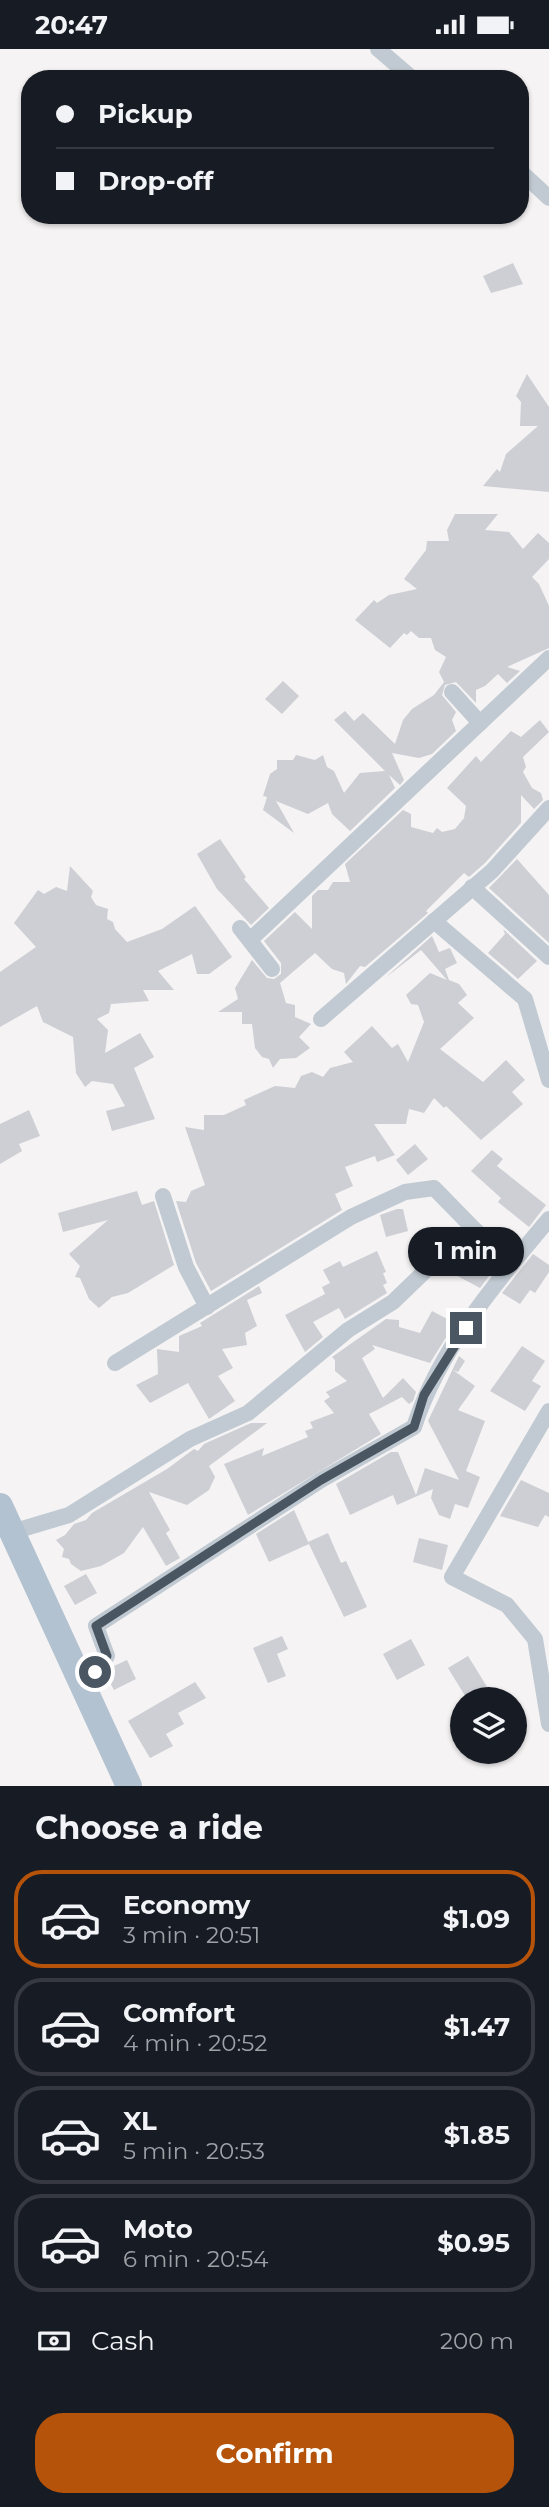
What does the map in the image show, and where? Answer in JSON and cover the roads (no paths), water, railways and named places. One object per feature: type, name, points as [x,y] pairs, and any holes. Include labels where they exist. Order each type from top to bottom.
[{"type":"main road","points":[[0,1506],[129,1786]]},
{"type":"street","points":[[378,49],[402,70]]},
{"type":"street","points":[[529,179],[549,198]]},
{"type":"street","points":[[272,969],[245,933],[549,658]]},
{"type":"street","points":[[452,692],[480,723]]},
{"type":"street","points":[[321,1019],[492,871],[549,808]]},
{"type":"street","points":[[472,887],[549,957]]},
{"type":"street","points":[[435,922],[525,999],[549,1080]]},
{"type":"street","points":[[115,1363],[351,1217],[405,1192],[434,1188],[476,1231],[513,1261]]},
{"type":"street","points":[[163,1196],[186,1266],[207,1307]]},
{"type":"street","points":[[84,1689],[107,1656],[96,1626],[321,1480],[414,1427],[424,1395],[493,1287],[549,1219]]},
{"type":"street","points":[[12,1532],[69,1515],[190,1439],[248,1413],[348,1330],[393,1302],[453,1245],[476,1231]]},
{"type":"street","points":[[549,1411],[452,1577],[507,1605],[535,1639],[549,1724]]}]
